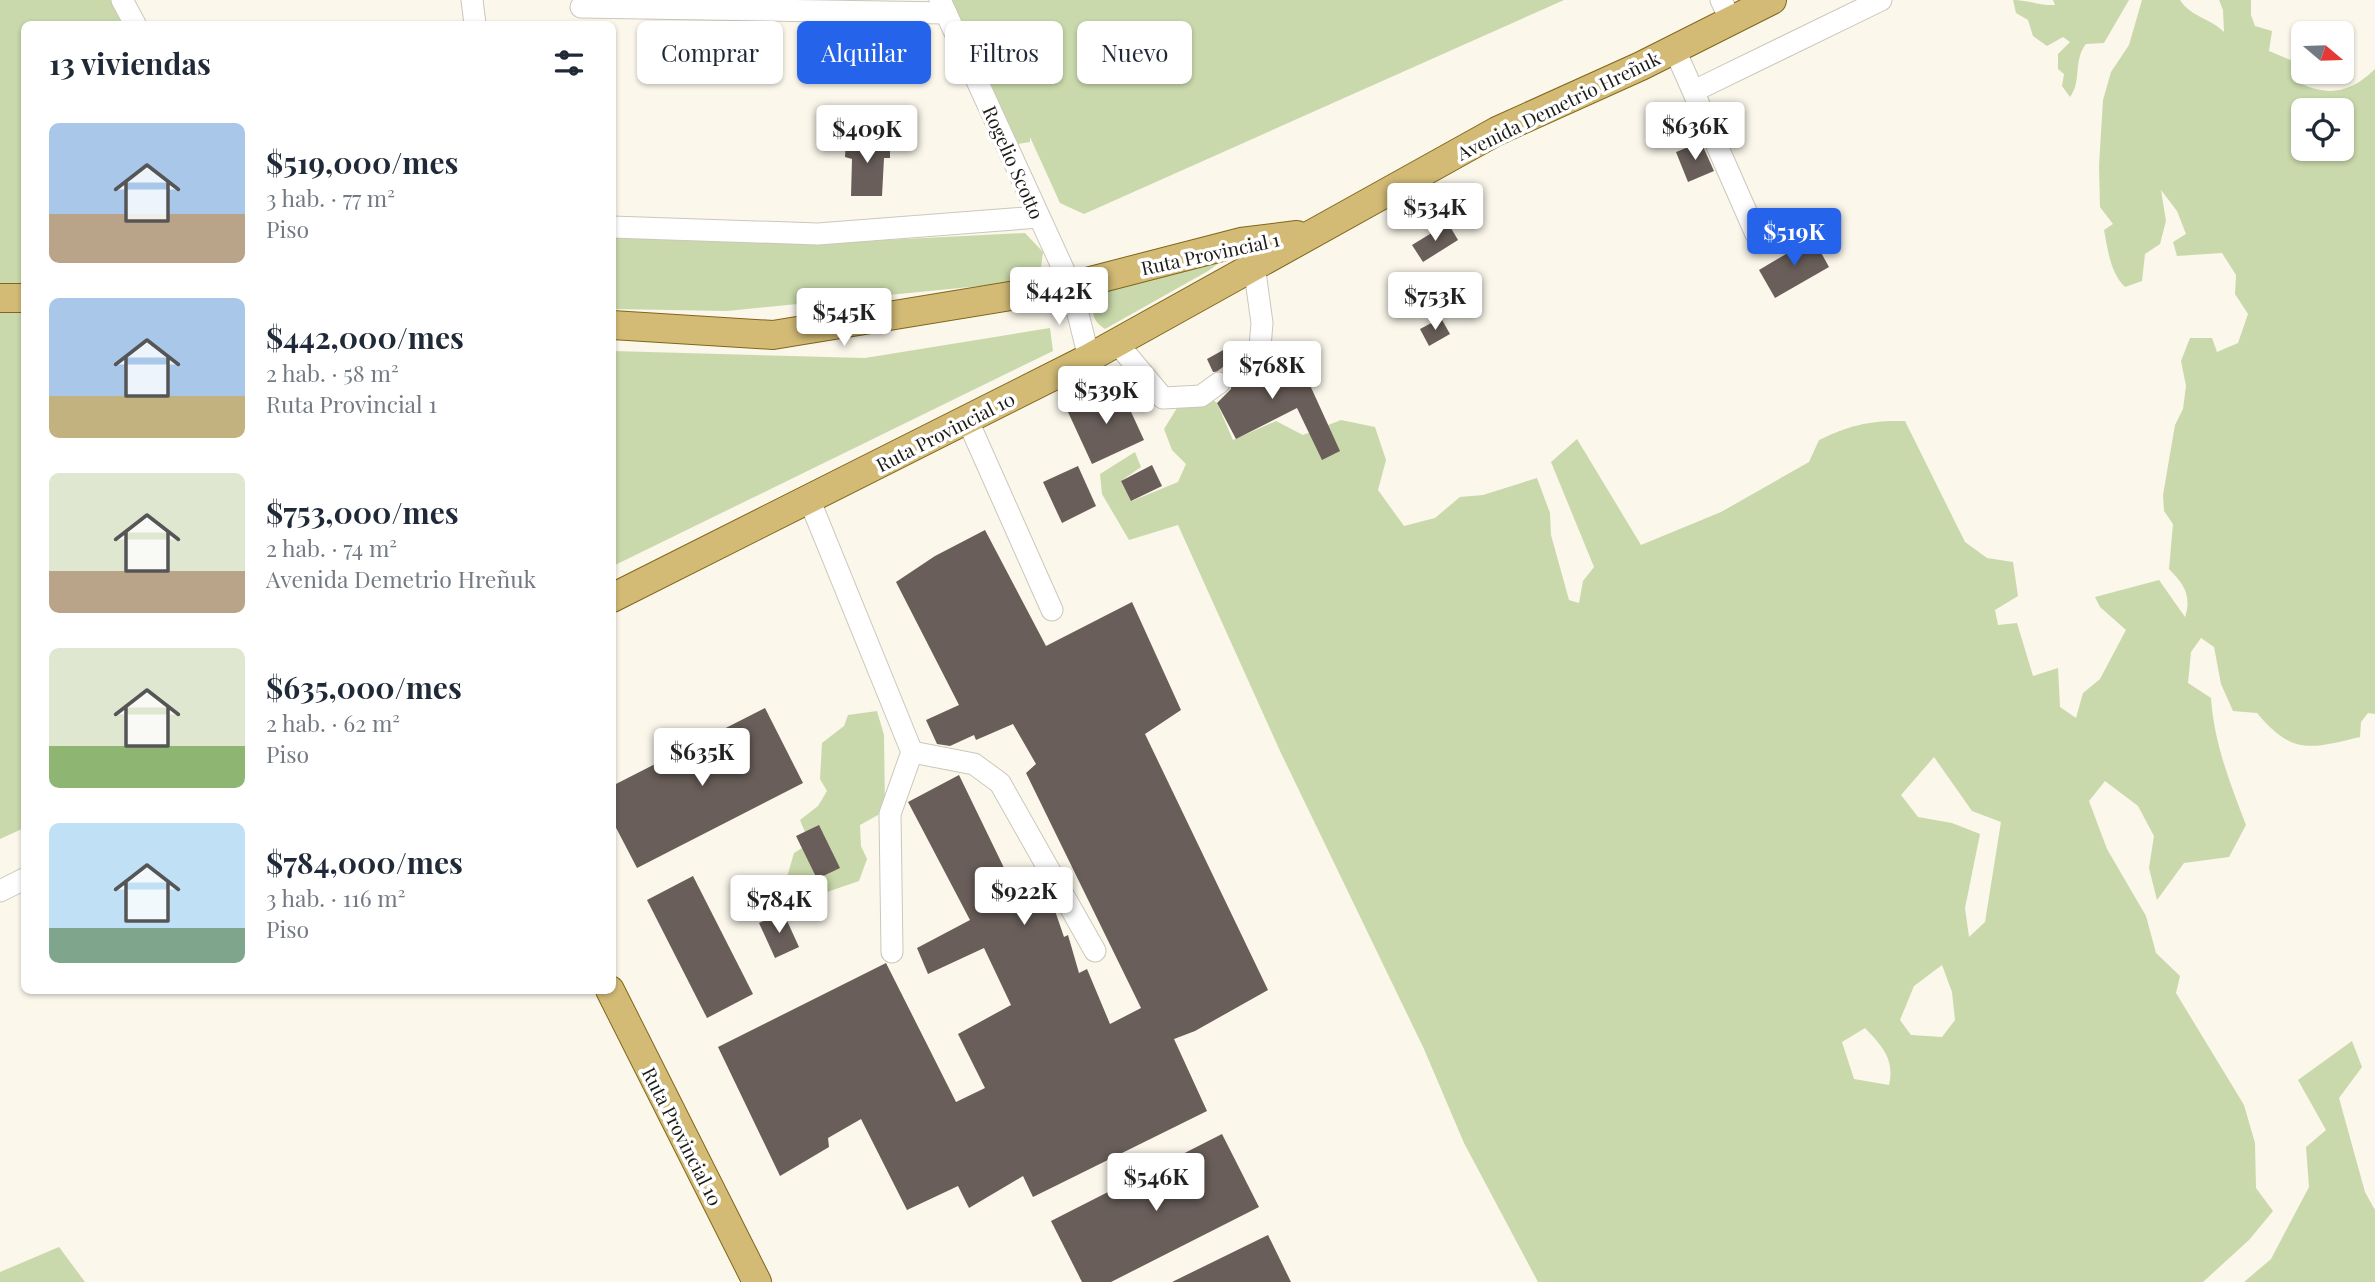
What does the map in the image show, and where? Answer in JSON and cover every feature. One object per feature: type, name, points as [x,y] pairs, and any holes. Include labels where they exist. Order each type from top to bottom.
[{"type":"main road","name":"Avenida Demetrio Hreñuk","points":[[1310,233],[1497,131],[1674,48],[1726,10],[1772,0]]},
{"type":"main road","name":"Ruta Provincial 10","points":[[616,596],[1089,358],[1310,233]]},
{"type":"main road","name":"Ruta Provincial 1","points":[[616,325],[772,335],[1071,286],[1241,242],[1310,233]]},
{"type":"main road","points":[[0,298],[21,298]]},
{"type":"main road","name":"Ruta Provincial 10","points":[[612,994],[757,1282]]},
{"type":"street","points":[[122,0],[133,21]]},
{"type":"street","points":[[472,0],[475,21]]},
{"type":"street","points":[[1694,92],[1881,0]]},
{"type":"street","points":[[581,10],[943,6]]},
{"type":"street","name":"Rogelio Scotto","points":[[943,6],[1071,286],[1089,358]]},
{"type":"street","points":[[1674,48],[1756,234]]},
{"type":"street","points":[[616,227],[818,234],[1039,217]]},
{"type":"street","points":[[1244,364],[1260,347],[1262,323],[1254,265]]},
{"type":"street","points":[[1117,343],[1163,398],[1201,396],[1219,383]]},
{"type":"street","points":[[967,419],[1052,610]]},
{"type":"street","points":[[809,499],[912,752],[890,814],[892,952]]},
{"type":"street","points":[[912,752],[974,764],[1000,783],[1095,951]]},
{"type":"street","points":[[0,891],[21,880]]},
{"type":"green space","points":[[0,0],[128,0],[139,21],[21,21],[21,829],[0,839]]},
{"type":"green space","points":[[948,0],[1564,0],[1084,214],[1060,203],[1030,137],[1030,142],[1018,144],[989,84],[1063,84],[1063,21],[958,21]]},
{"type":"green space","points":[[2013,0],[2055,5],[2053,0],[2129,0],[2104,43],[2086,44],[2082,50],[2076,85],[2070,97],[2062,86],[2064,74],[2058,69],[2058,54],[2070,42],[2063,37],[2047,46],[2033,36],[2028,20],[2016,13]]},
{"type":"green space","points":[[2142,0],[2180,0],[2184,6],[2224,32],[2223,10],[2219,0],[2251,0],[2251,15],[2255,26],[2272,31],[2269,51],[2291,60],[2291,84],[2328,91],[2338,90],[2356,84],[2375,69],[2375,714],[2368,713],[2361,722],[2360,737],[2315,746],[2292,742],[2269,727],[2257,713],[2233,711],[2221,684],[2214,647],[2201,638],[2191,652],[2188,683],[2211,698],[2219,747],[2246,825],[2229,857],[2184,863],[2157,900],[2149,868],[2154,836],[2138,806],[2105,781],[2089,801],[2107,849],[2146,916],[2156,953],[2180,976],[2176,993],[2244,1105],[2255,1143],[2256,1188],[2273,1211],[2249,1240],[2203,1282],[1538,1282],[1464,1143],[1424,1049],[1280,751],[1178,525],[1129,540],[1102,494],[1100,474],[1135,452],[1141,467],[1121,481],[1132,501],[1178,482],[1186,464],[1172,450],[1164,429],[1182,400],[1197,389],[1217,403],[1233,440],[1276,421],[1303,435],[1341,420],[1375,427],[1386,460],[1378,490],[1404,526],[1435,518],[1460,497],[1483,495],[1537,478],[1550,513],[1551,535],[1569,600],[1579,603],[1583,581],[1594,567],[1551,462],[1577,439],[1641,545],[1721,512],[1809,462],[1819,440],[1861,424],[1905,421],[1965,542],[1987,558],[2013,562],[2018,596],[1995,610],[1998,625],[2017,623],[2033,676],[2058,668],[2060,707],[2076,718],[2083,693],[2100,679],[2126,630],[2100,607],[2095,597],[2159,580],[2185,617],[2188,603],[2185,591],[2169,569],[2173,524],[2164,511],[2163,495],[2175,425],[2183,409],[2186,386],[2181,361],[2190,338],[2212,338],[2217,352],[2238,343],[2248,314],[2235,294],[2236,275],[2222,253],[2177,256],[2173,242],[2186,234],[2177,211],[2161,190],[2166,221],[2160,244],[2145,254],[2142,281],[2125,287],[2120,281],[2108,253],[2104,230],[2113,224],[2100,207],[2099,166],[2103,100],[2111,72],[2129,45]],"holes":[[[1934,757],[1972,811],[2001,822],[1985,922],[1969,937],[1965,908],[1980,834],[1952,823],[1918,817],[1901,795]],[[1942,965],[1952,992],[1955,1020],[1942,1037],[1911,1035],[1900,1020],[1914,986]],[[1865,1028],[1882,1047],[1889,1060],[1889,1085],[1854,1079],[1842,1042]]]},
{"type":"green space","points":[[1025,233],[1043,252],[1041,267],[1020,282],[727,311],[616,309],[616,236],[807,244]]},
{"type":"green space","points":[[1235,251],[1208,271],[1105,329],[1095,320],[1094,299],[1106,292]]},
{"type":"green space","points":[[1050,328],[1053,351],[616,565],[616,351],[865,358]]},
{"type":"green space","points":[[877,711],[884,735],[885,811],[860,825],[861,846],[867,859],[859,881],[801,901],[769,904],[759,913],[749,899],[768,876],[787,877],[794,853],[802,848],[817,879],[839,868],[805,832],[800,820],[818,806],[827,791],[820,779],[822,743],[844,726],[848,715]]},
{"type":"green space","points":[[2352,1041],[2362,1067],[2339,1098],[2365,1192],[2375,1210],[2375,1282],[2244,1282],[2271,1259],[2309,1187],[2306,1147],[2326,1130],[2298,1080]]},
{"type":"green space","points":[[59,1247],[85,1282],[0,1282],[0,1272]]},
{"type":"building","points":[[846,139],[890,139],[890,158],[884,158],[882,196],[851,196],[852,159],[845,157]]},
{"type":"building","points":[[1701,142],[1714,171],[1688,182],[1676,152]]},
{"type":"building","points":[[1448,223],[1458,240],[1423,262],[1412,245]]},
{"type":"building","points":[[1813,238],[1829,267],[1775,298],[1759,270]]},
{"type":"building","points":[[1441,318],[1450,334],[1429,346],[1420,329]]},
{"type":"building","points":[[1234,344],[1238,351],[1231,360],[1232,368],[1240,377],[1250,375],[1253,382],[1299,361],[1340,451],[1322,460],[1297,408],[1236,439],[1217,403],[1231,389],[1232,381],[1225,371],[1213,372],[1207,359]]},
{"type":"building","points":[[1120,388],[1144,440],[1092,464],[1068,412]]},
{"type":"building","points":[[1152,465],[1162,486],[1131,501],[1121,481]]},
{"type":"building","points":[[1078,466],[1096,506],[1062,523],[1043,482]]},
{"type":"building","points":[[985,530],[1046,646],[1132,602],[1181,710],[1145,734],[1268,990],[1195,1031],[1174,1039],[1207,1111],[1033,1197],[1023,1176],[969,1208],[958,1186],[907,1210],[861,1119],[828,1138],[829,1147],[780,1176],[718,1047],[886,963],[956,1102],[985,1088],[958,1034],[1011,1005],[984,948],[928,974],[917,948],[970,920],[908,802],[959,775],[1007,874],[1019,867],[1031,890],[1043,885],[1064,937],[1068,935],[1079,973],[1087,969],[1110,1024],[1141,1008],[1026,773],[1036,764],[1013,724],[976,740],[974,735],[950,746],[937,744],[926,720],[959,705],[896,582],[935,556]]},
{"type":"building","points":[[765,708],[803,783],[637,868],[616,828],[616,784]]},
{"type":"building","points":[[819,825],[840,868],[817,879],[796,836]]},
{"type":"building","points":[[693,876],[753,994],[707,1018],[647,900]]},
{"type":"building","points":[[783,912],[799,947],[775,958],[759,923]]},
{"type":"building","points":[[1222,1134],[1259,1207],[1111,1282],[1082,1282],[1051,1221]]},
{"type":"building","points":[[1268,1235],[1291,1282],[1172,1282]]},
{"type":"tunnel","points":[[1219,383],[1244,364]]}]
